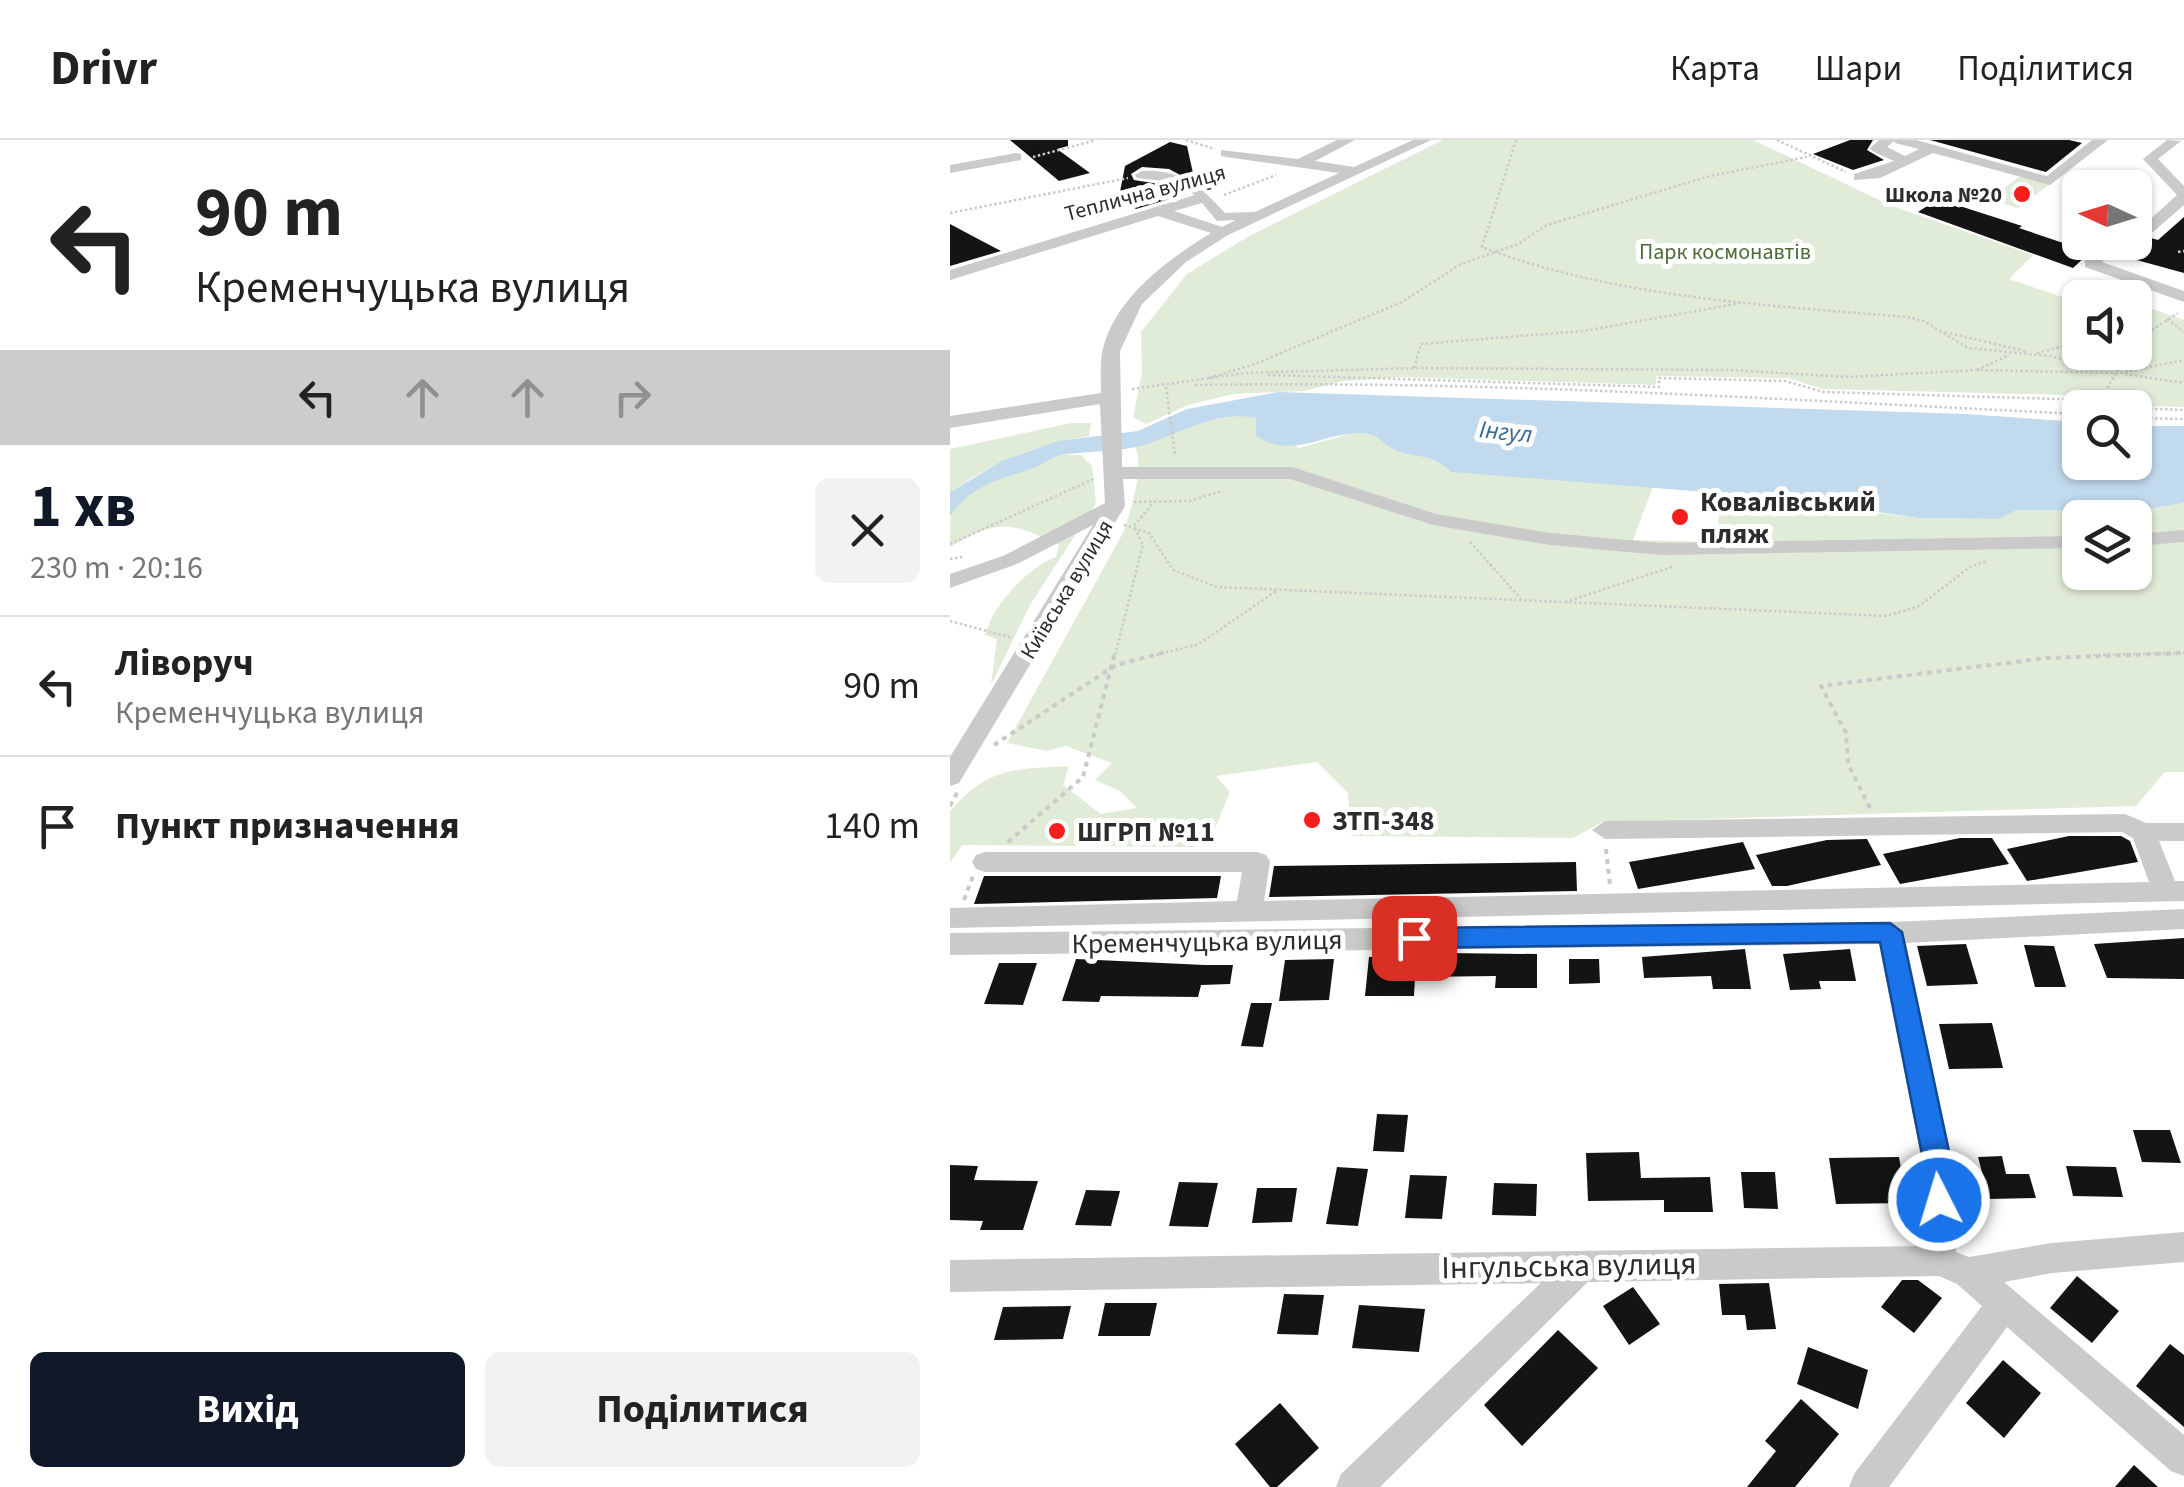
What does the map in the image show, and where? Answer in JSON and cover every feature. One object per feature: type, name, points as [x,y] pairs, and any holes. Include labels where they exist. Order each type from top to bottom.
[{"type":"street","points":[[1303,162],[1348,140]]},
{"type":"street","name":"Київська вулиця","points":[[950,777],[1111,516],[1115,468],[1109,404],[1111,351],[1135,302],[1180,259],[1224,232],[1424,140]]},
{"type":"street","points":[[1888,140],[1877,148],[1906,162]]},
{"type":"street","points":[[1900,140],[2050,181],[2101,140]]},
{"type":"street","points":[[2152,225],[2184,196],[2150,159],[2171,141],[2184,144]]},
{"type":"street","points":[[1859,178],[1931,149]]},
{"type":"street","points":[[1226,153],[1353,171]]},
{"type":"street","points":[[950,170],[1016,157]]},
{"type":"street","points":[[1142,175],[1156,174],[1183,182],[1206,197],[1215,213]]},
{"type":"street","name":"Теплична вулиця","points":[[950,275],[1206,197]]},
{"type":"street","points":[[1184,203],[1222,218],[1264,211]]},
{"type":"street","points":[[1155,210],[1224,232]]},
{"type":"street","points":[[2096,260],[2091,264],[2178,309]]},
{"type":"street","points":[[950,422],[1109,404]]},
{"type":"street","points":[[1115,468],[1292,473],[1433,519],[1550,539],[1661,549],[2062,542]]},
{"type":"street","points":[[950,581],[1111,516]]},
{"type":"street","points":[[2152,539],[2184,536]]},
{"type":"street","points":[[956,553],[1027,551]]},
{"type":"street","points":[[1604,830],[2126,822],[2143,832],[2184,832]]},
{"type":"street","points":[[952,927],[1249,912],[2175,891],[2143,832]]},
{"type":"street","points":[[985,862],[1258,862],[1249,912]]},
{"type":"street","name":"Кременчуцька вулиця","points":[[952,927],[1890,932],[2184,919]]},
{"type":"street","points":[[1890,932],[1955,1267],[2006,1302],[2184,1458]]},
{"type":"street","name":"Інгульська вулиця","points":[[950,1276],[1583,1264],[1955,1267],[2184,1247]]},
{"type":"street","points":[[1354,1487],[1583,1264]]},
{"type":"street","points":[[1867,1487],[2006,1302]]},
{"type":"path","points":[[1016,157],[1044,156],[1096,140]]},
{"type":"path","points":[[1186,140],[1226,153]]},
{"type":"path","points":[[1516,140],[1482,247],[1492,254],[1534,267],[1741,304],[1907,316],[1968,348],[2012,354],[2062,346]]},
{"type":"path","points":[[1777,140],[1859,178]]},
{"type":"path","points":[[1185,385],[1255,364],[1402,302],[1460,264],[1492,254],[1547,225],[1710,176],[1807,157]]},
{"type":"path","name":"Теплична вулиця","points":[[1206,197],[1254,184],[1303,162]]},
{"type":"path","points":[[950,213],[1142,175]]},
{"type":"path","points":[[2178,252],[2184,251]]},
{"type":"path","points":[[1414,368],[1421,344],[1433,341],[1582,331],[1741,304]]},
{"type":"path","points":[[2152,328],[2178,309],[2184,332]]},
{"type":"path","points":[[1940,332],[2120,373],[2184,383]]},
{"type":"path","points":[[1977,370],[2012,354]]},
{"type":"path","points":[[1185,385],[1245,373],[1414,368],[1732,370],[1848,376],[1977,370],[2120,373],[2184,360]]},
{"type":"path","points":[[2107,390],[2121,370]]},
{"type":"path","points":[[1245,373],[1659,388],[1659,378],[1785,381],[1824,392],[2062,400]]},
{"type":"path","points":[[1130,389],[1131,374]]},
{"type":"path","points":[[1109,404],[1130,389],[1312,383],[2062,413]]},
{"type":"path","points":[[1166,386],[1175,458]]},
{"type":"path","points":[[2152,409],[2184,410]]},
{"type":"path","points":[[2152,418],[2184,419]]},
{"type":"path","points":[[956,553],[1082,481],[1115,468]]},
{"type":"path","points":[[1111,516],[1153,503],[1189,502],[1228,490],[1248,470]]},
{"type":"path","points":[[1134,526],[1153,503]]},
{"type":"path","points":[[1111,516],[1149,533],[1173,570],[1188,580],[1217,587],[1276,591],[1886,616],[1919,606],[1970,566],[1988,561]]},
{"type":"path","points":[[1433,519],[1486,556],[1504,590],[1526,602]]},
{"type":"path","points":[[952,927],[976,870],[1083,777],[1116,665],[1143,545],[1134,526]]},
{"type":"path","points":[[1560,603],[1730,549]]},
{"type":"path","points":[[991,748],[1116,665],[1199,644],[1276,591]]},
{"type":"path","points":[[950,621],[1018,640]]},
{"type":"path","points":[[1878,826],[1863,791],[1848,774],[1843,748],[1846,733],[1821,686],[1965,664],[2184,653]]},
{"type":"path","points":[[1608,861],[1610,884]]},
{"type":"green space","name":"Парк космонавтів","points":[[1443,140],[1753,140],[1892,206],[2033,255],[2009,279],[2062,297],[2062,370],[2152,370],[2152,309],[2184,320],[2184,407],[2152,406],[2152,390],[2062,390],[2062,395],[1823,389],[1788,378],[1657,376],[1655,385],[1401,377],[1344,381],[1304,391],[1233,394],[1188,405],[1146,424],[1133,417],[1142,373],[1141,332],[1187,274],[1249,236]]},
{"type":"green space","points":[[2021,175],[2050,184],[2018,208],[1989,200]]},
{"type":"green space","points":[[1240,414],[1256,418],[1299,448],[1353,433],[1374,434],[1394,450],[1437,457],[1452,472],[1653,487],[1633,540],[1717,542],[1720,494],[1918,518],[1997,519],[2017,510],[2062,510],[2062,590],[2152,590],[2152,508],[2184,503],[2184,772],[2165,772],[2136,806],[1603,822],[1573,838],[1351,836],[1348,793],[1317,762],[1216,776],[1230,792],[1216,826],[1194,847],[962,845],[950,863],[950,811],[977,786],[1004,773],[1069,766],[1063,785],[1101,814],[1137,808],[1120,791],[1095,780],[1112,763],[1066,746],[1047,751],[1007,743],[1124,531],[1138,477],[1135,446],[1153,442],[1184,425]]},
{"type":"green space","points":[[1071,423],[1091,423],[1089,436],[1016,456],[950,492],[950,449]]},
{"type":"green space","points":[[1058,455],[1081,455],[1092,466],[1096,503],[1030,605],[991,685],[997,639],[985,635],[989,624],[1003,600],[1023,578],[1056,557],[1059,545],[1028,531],[1004,526],[980,532],[950,547],[951,515],[969,491],[983,483]]},
{"type":"water","name":"Інгул","points":[[1279,392],[1966,414],[2062,421],[2062,480],[2152,480],[2152,426],[2184,426],[2184,503],[2152,508],[2152,500],[2062,500],[2062,510],[2017,510],[1998,519],[1918,518],[1782,498],[1451,472],[1438,462],[1395,450],[1369,434],[1339,435],[1298,445],[1271,443],[1256,436],[1256,418],[1242,416],[1203,422],[1131,448],[1058,456],[977,490],[950,516],[950,492],[1002,461],[1058,441],[1138,431],[1187,409]]},
{"type":"building","points":[[1010,140],[1068,140],[1068,146],[1057,149],[1090,173],[1059,181]]},
{"type":"building","points":[[1850,140],[1873,140],[1867,150],[1884,160],[1853,170],[1813,154]]},
{"type":"building","points":[[1930,140],[2069,140],[2082,143],[2046,172]]},
{"type":"building","points":[[1170,142],[1187,146],[1193,173],[1216,188],[1208,190],[1169,169],[1142,167],[1131,174],[1134,180],[1171,186],[1186,194],[1136,209],[1119,197],[1125,166]]},
{"type":"building","points":[[1938,199],[2062,243],[2062,260],[2082,260],[2073,268],[1918,212]]},
{"type":"building","points":[[2184,217],[2184,273],[2137,260],[2152,260],[2152,238],[2158,240]]},
{"type":"building","points":[[950,224],[980,240],[1001,251],[950,266]]},
{"type":"building","points":[[2069,836],[2121,836],[2130,841],[2138,862],[2027,881],[2007,849]]},
{"type":"building","points":[[1960,838],[1992,838],[2009,864],[1900,884],[1883,854]]},
{"type":"building","points":[[1867,839],[1881,865],[1787,886],[1772,886],[1756,855],[1827,840]]},
{"type":"building","points":[[1743,842],[1755,869],[1638,889],[1629,862]]},
{"type":"building","points":[[1576,862],[1577,891],[1269,897],[1274,866]]},
{"type":"building","points":[[984,876],[1221,876],[1217,898],[974,904]]},
{"type":"building","points":[[2184,938],[2184,979],[2107,978],[2094,944]]},
{"type":"building","points":[[1966,944],[1978,984],[1927,986],[1917,946]]},
{"type":"building","points":[[2024,945],[2054,946],[2066,987],[2035,987]]},
{"type":"building","points":[[1745,949],[1751,989],[1713,989],[1711,976],[1644,978],[1642,957]]},
{"type":"building","points":[[1850,949],[1856,981],[1819,981],[1821,989],[1790,990],[1783,954]]},
{"type":"building","points":[[1537,954],[1537,988],[1495,988],[1496,976],[1415,977],[1414,996],[1365,996],[1369,957]]},
{"type":"building","points":[[1076,959],[1233,965],[1230,984],[1201,985],[1198,997],[1101,996],[1099,1002],[1062,1001]]},
{"type":"building","points":[[1334,959],[1329,1000],[1279,1001],[1285,960]]},
{"type":"building","points":[[1569,959],[1599,959],[1600,983],[1569,984]]},
{"type":"building","points":[[999,963],[1037,963],[1023,1005],[984,1004]]},
{"type":"building","points":[[1251,1003],[1272,1003],[1263,1047],[1241,1046]]},
{"type":"building","points":[[1992,1023],[2003,1068],[1949,1069],[1939,1024]]},
{"type":"building","points":[[1377,1114],[1408,1115],[1404,1152],[1373,1151]]},
{"type":"building","points":[[2133,1130],[2170,1130],[2181,1163],[2142,1162]]},
{"type":"building","points":[[1639,1152],[1641,1178],[1710,1177],[1713,1212],[1664,1212],[1664,1200],[1588,1201],[1586,1153]]},
{"type":"building","points":[[2002,1156],[2006,1174],[2029,1174],[2036,1198],[1989,1199],[1978,1157]]},
{"type":"building","points":[[1899,1157],[1907,1203],[1836,1204],[1829,1158]]},
{"type":"building","points":[[950,1165],[978,1166],[974,1180],[1038,1181],[1023,1230],[980,1230],[983,1221],[950,1220]]},
{"type":"building","points":[[2066,1166],[2116,1167],[2123,1197],[2073,1196]]},
{"type":"building","points":[[1337,1167],[1368,1169],[1358,1226],[1326,1224]]},
{"type":"building","points":[[1741,1172],[1775,1172],[1778,1209],[1744,1208]]},
{"type":"building","points":[[1410,1175],[1447,1176],[1442,1219],[1405,1218]]},
{"type":"building","points":[[1179,1182],[1218,1183],[1208,1227],[1169,1226]]},
{"type":"building","points":[[1494,1183],[1537,1184],[1536,1216],[1492,1215]]},
{"type":"building","points":[[1257,1188],[1297,1188],[1292,1222],[1252,1223]]},
{"type":"building","points":[[1086,1190],[1120,1191],[1111,1226],[1075,1225]]},
{"type":"building","points":[[2077,1276],[2119,1311],[2092,1343],[2050,1308]]},
{"type":"building","points":[[1902,1280],[1918,1280],[1942,1298],[1914,1333],[1881,1307]]},
{"type":"building","points":[[1769,1283],[1776,1329],[1747,1330],[1745,1315],[1722,1315],[1719,1284]]},
{"type":"building","points":[[1633,1287],[1660,1324],[1629,1345],[1603,1306]]},
{"type":"building","points":[[1284,1294],[1324,1295],[1318,1335],[1277,1334]]},
{"type":"building","points":[[1105,1303],[1157,1303],[1150,1336],[1098,1336]]},
{"type":"building","points":[[1359,1305],[1425,1309],[1419,1352],[1352,1348]]},
{"type":"building","points":[[1071,1306],[1063,1339],[994,1340],[1003,1307]]},
{"type":"building","points":[[1558,1330],[1598,1368],[1522,1446],[1484,1405]]},
{"type":"building","points":[[2170,1344],[2184,1355],[2184,1427],[2136,1386]]},
{"type":"building","points":[[1808,1347],[1868,1370],[1858,1409],[1797,1384]]},
{"type":"building","points":[[2003,1360],[2041,1393],[2004,1438],[1966,1403]]},
{"type":"building","points":[[1801,1399],[1839,1434],[1795,1487],[1747,1487],[1776,1451],[1765,1441]]},
{"type":"building","points":[[1280,1403],[1319,1448],[1277,1487],[1270,1487],[1235,1444]]},
{"type":"building","points":[[2134,1465],[2158,1487],[2115,1487]]},
{"type":"place","name":"Школа №20","points":[[2022,194]]},
{"type":"place","name":"Ковалівський пляж","points":[[1680,517]]},
{"type":"place","name":"ЗТП-348","points":[[1312,820]]},
{"type":"place","name":"ШГРП №11","points":[[1057,831]]},
{"type":"route","points":[[1414,938],[1890,932],[1939,1170],[1939,1200]]}]
